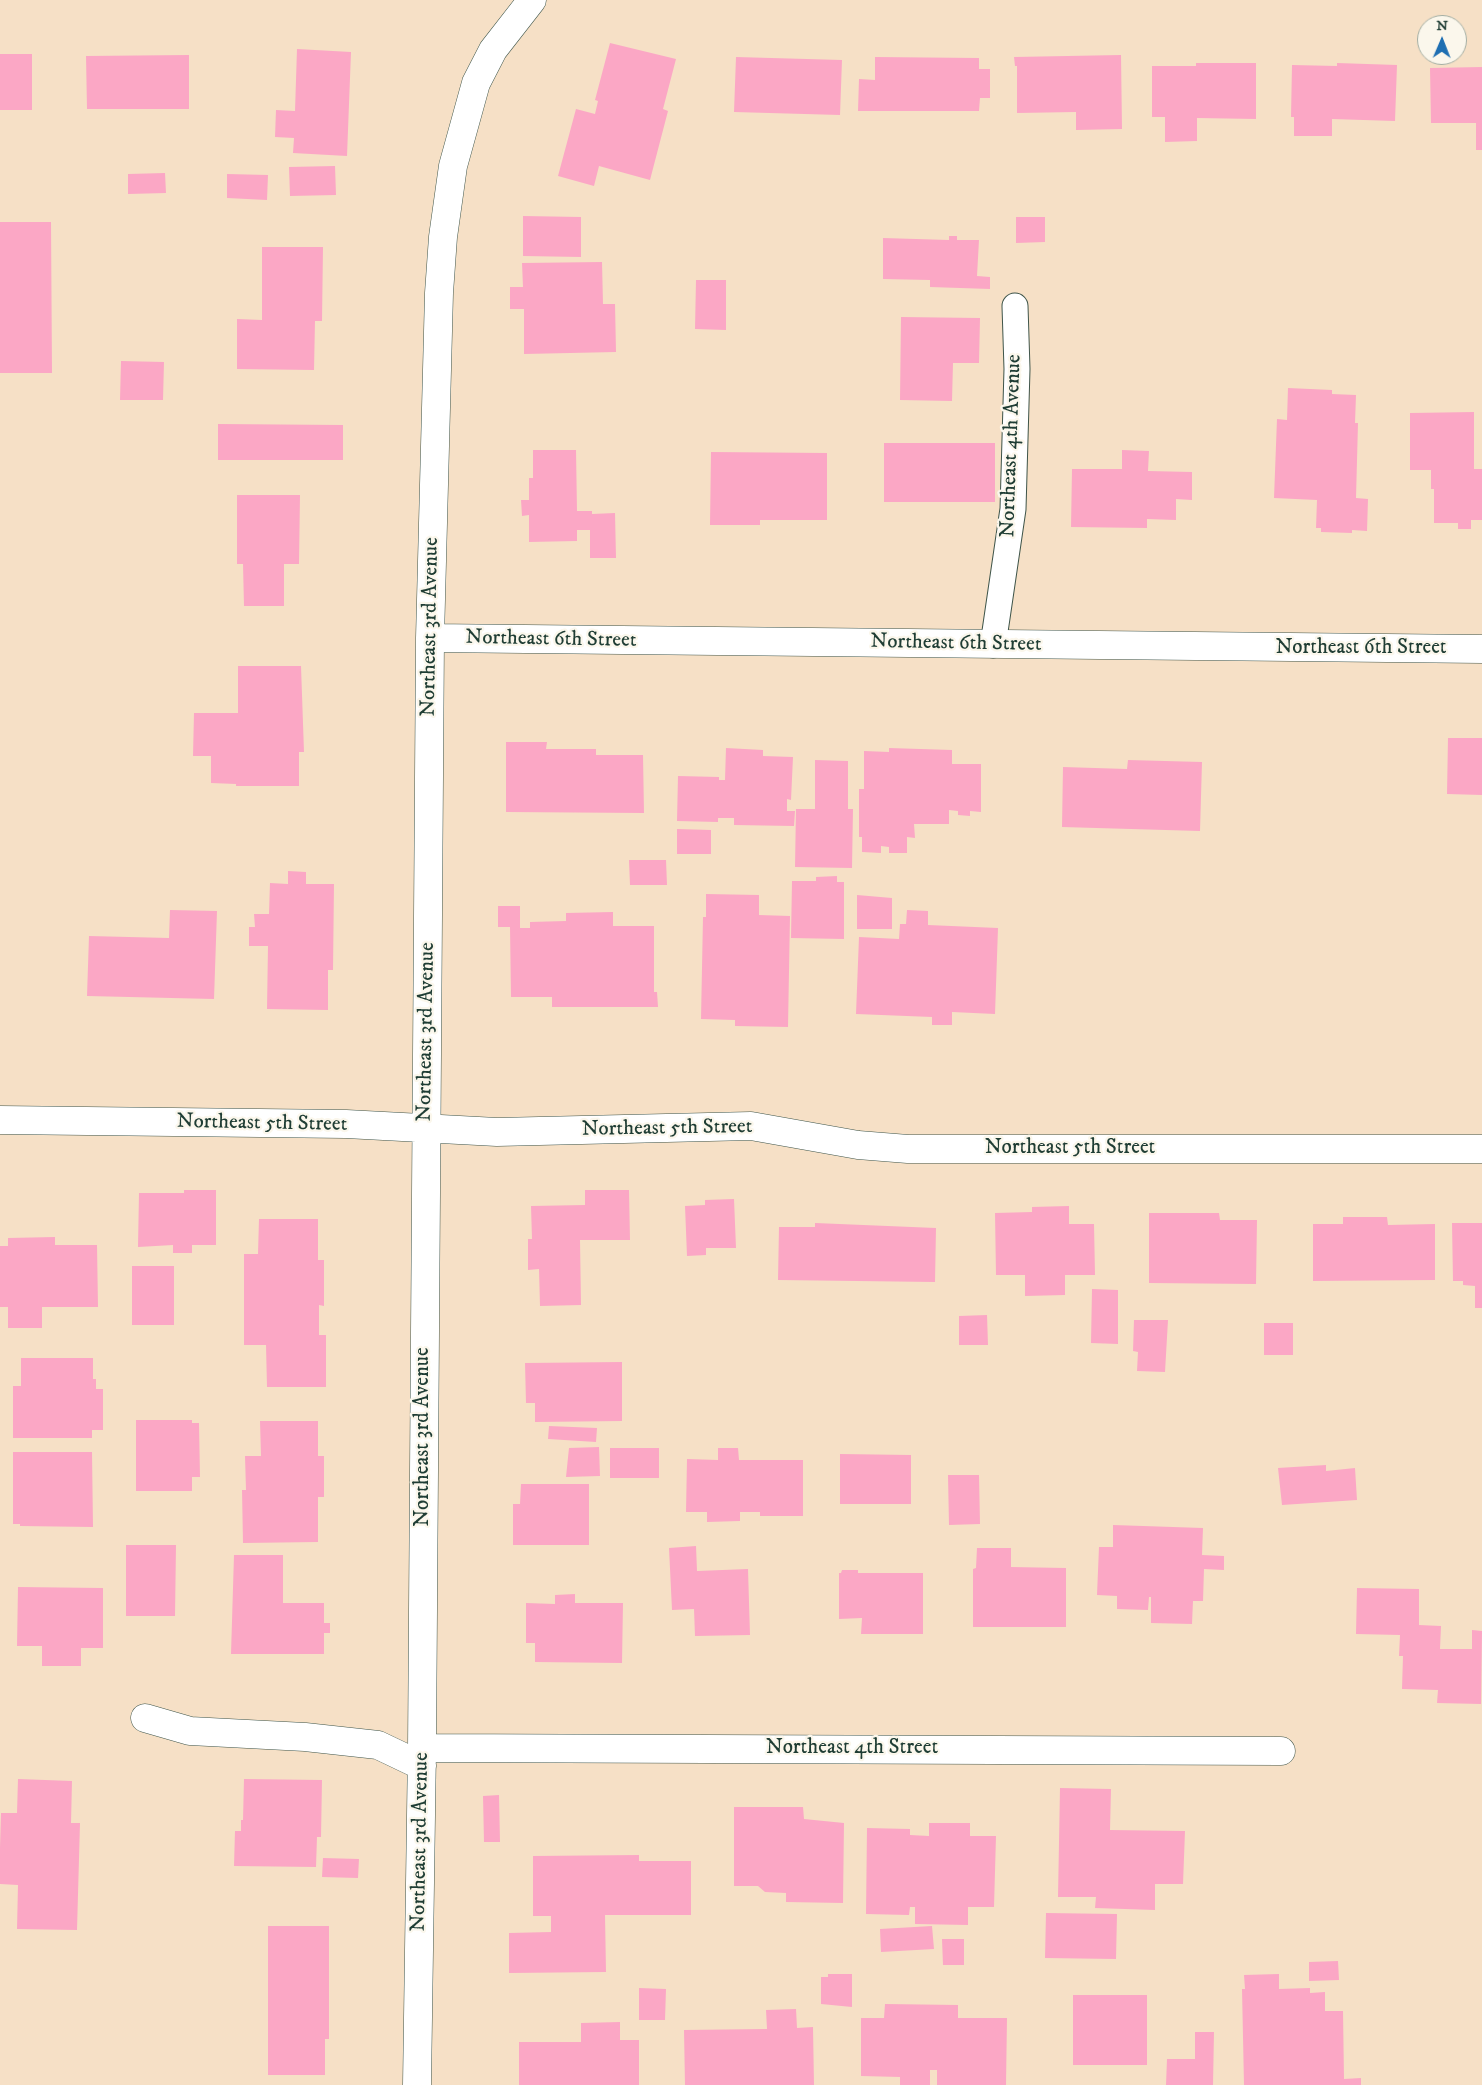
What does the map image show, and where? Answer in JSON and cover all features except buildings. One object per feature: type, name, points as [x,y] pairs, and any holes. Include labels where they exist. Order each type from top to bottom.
[{"type":"street","name":"Northeast 3rd Avenue","points":[[417,2085],[422,1757],[430,638],[439,294],[443,237],[453,166],[476,84],[493,50],[532,0]]},
{"type":"street","name":"Northeast 6th Street","points":[[430,638],[1482,650]]},
{"type":"street","name":"Northeast 5th Street","points":[[0,1120],[346,1124],[497,1132],[751,1126],[858,1146],[908,1149],[1482,1149]]},
{"type":"street","points":[[145,1718],[190,1731],[305,1737],[378,1745],[422,1757]]},
{"type":"street","name":"Northeast 4th Street","points":[[422,1757],[1282,1751]]},
{"type":"lane","name":"Northeast 4th Avenue","points":[[993,644],[1013,509],[1017,369],[1015,306]]}]
